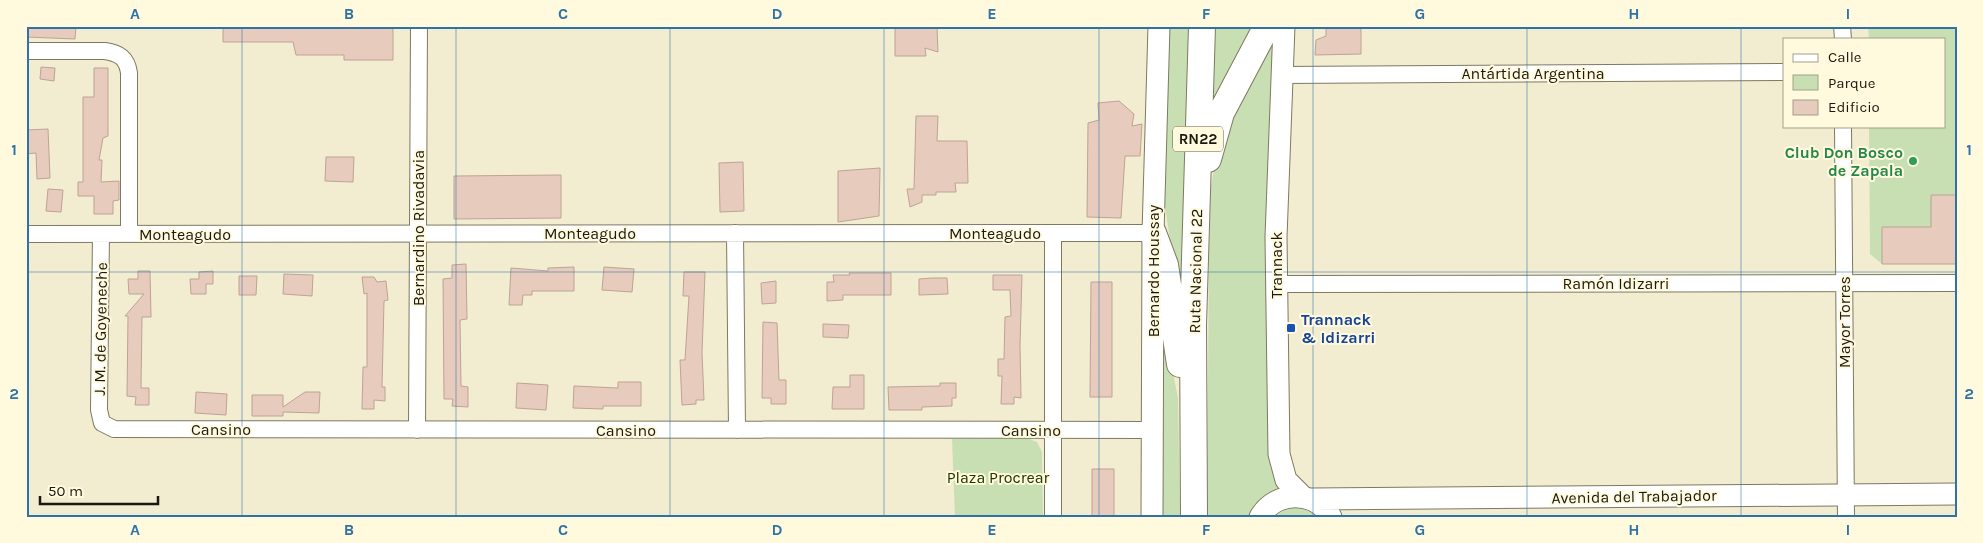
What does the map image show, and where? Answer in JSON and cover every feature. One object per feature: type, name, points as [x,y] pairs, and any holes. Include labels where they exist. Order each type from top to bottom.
[{"type":"main road","name":"Ruta Nacional 22","points":[[1194,517],[1195,251],[1202,26]]},
{"type":"main road","points":[[1195,251],[1205,171],[1214,133],[1229,97],[1268,26]]},
{"type":"main road","points":[[1153,233],[1166,264],[1180,362],[1194,406]]},
{"type":"street","name":"Bernardino Rivadavia","points":[[417,430],[419,26]]},
{"type":"street","name":"Bernardo Houssay","points":[[1152,517],[1153,233],[1158,26]]},
{"type":"street","name":"Trannack","points":[[1284,26],[1276,284],[1279,454],[1286,480],[1307,498],[1321,504],[1332,517]]},
{"type":"street","points":[[26,51],[105,51],[122,57],[129,73],[130,234]]},
{"type":"street","name":"Antártida Argentina","points":[[1282,75],[1783,72]]},
{"type":"street","name":"Mayor Torres","points":[[1843,128],[1846,517]]},
{"type":"street","points":[[1053,233],[1053,517]]},
{"type":"street","name":"Monteagudo","points":[[26,234],[1153,233]]},
{"type":"street","name":"J. M. de Goyeneche","points":[[101,234],[98,410],[102,424]]},
{"type":"street","points":[[735,234],[737,430]]},
{"type":"street","name":"Ramón Idizarri","points":[[1276,284],[1957,283]]},
{"type":"street","name":"Cansino","points":[[102,424],[114,429],[1152,430]]},
{"type":"street","name":"Avenida del Trabajador","points":[[1307,498],[1957,494]]},
{"type":"street","points":[[1260,517],[1280,499],[1307,498]]},
{"type":"green space","points":[[1166,26],[1193,26],[1184,340],[1163,191]]},
{"type":"green space","points":[[1211,26],[1263,26],[1208,132]]},
{"type":"green space","points":[[1275,26],[1280,488],[1255,504],[1248,517],[1207,517],[1211,187],[1218,144]]},
{"type":"green space","name":"Club Don Bosco de Zapala","points":[[1868,26],[1957,26],[1957,264],[1882,264],[1870,254],[1869,128],[1946,128],[1946,38],[1869,38]]},
{"type":"green space","points":[[1161,313],[1178,398],[1180,517],[1160,517]]},
{"type":"green space","name":"Plaza Procrear","points":[[1027,438],[1037,442],[1042,452],[1043,517],[955,517],[952,439]]},
{"type":"green space","points":[[1294,506],[1304,508],[1318,517],[1271,517],[1284,508]]},
{"type":"building","points":[[26,26],[76,26],[75,39],[26,37]]},
{"type":"building","points":[[223,26],[393,26],[393,60],[344,60],[344,55],[296,55],[293,42],[223,42]]},
{"type":"building","points":[[1361,26],[1361,54],[1315,55],[1316,40],[1326,36],[1326,28]]},
{"type":"building","points":[[895,27],[937,28],[938,52],[925,48],[926,56],[895,56]]},
{"type":"building","points":[[41,67],[55,68],[54,81],[40,79]]},
{"type":"building","points":[[94,68],[108,68],[108,136],[103,138],[99,160],[102,160],[101,182],[119,181],[119,200],[113,201],[113,214],[94,214],[94,196],[78,196],[78,182],[83,182],[83,97],[94,97]]},
{"type":"building","points":[[1119,101],[1134,114],[1132,126],[1142,124],[1140,156],[1125,156],[1121,218],[1087,217],[1088,123],[1099,120],[1098,103]]},
{"type":"building","points":[[916,116],[938,116],[937,141],[967,141],[968,183],[955,183],[956,192],[936,192],[936,195],[922,195],[922,202],[910,207],[907,189],[914,189]]},
{"type":"building","points":[[48,129],[50,178],[37,179],[36,153],[26,154],[26,130]]},
{"type":"building","points":[[326,157],[354,157],[353,182],[325,181]]},
{"type":"building","points":[[743,162],[744,211],[720,212],[719,163]]},
{"type":"building","points":[[880,168],[879,216],[838,222],[838,171]]},
{"type":"building","points":[[561,175],[561,218],[454,219],[454,176]]},
{"type":"building","points":[[48,189],[63,190],[61,212],[46,211]]},
{"type":"building","points":[[1931,195],[1957,195],[1957,264],[1882,264],[1882,227],[1931,227]]},
{"type":"building","points":[[466,264],[467,319],[460,320],[461,386],[468,387],[468,407],[452,406],[453,399],[444,399],[443,279],[452,278],[452,265]]},
{"type":"building","points":[[574,267],[574,291],[532,291],[532,295],[523,295],[522,305],[509,305],[511,268],[548,271],[548,268]]},
{"type":"building","points":[[604,267],[634,269],[632,292],[602,290]]},
{"type":"building","points":[[138,271],[150,271],[151,317],[142,317],[141,388],[149,388],[149,405],[135,405],[136,397],[127,396],[128,316],[125,316],[144,294],[129,294],[128,279],[138,279]]},
{"type":"building","points":[[213,271],[213,284],[206,284],[206,294],[191,294],[190,279],[199,279],[199,272]]},
{"type":"building","points":[[684,272],[705,272],[702,353],[704,400],[696,400],[696,404],[682,405],[680,360],[685,360],[689,296],[683,296]]},
{"type":"building","points":[[849,273],[891,273],[891,295],[843,295],[843,300],[827,301],[827,282],[834,282],[833,275],[850,275]]},
{"type":"building","points":[[284,274],[313,275],[312,296],[283,294]]},
{"type":"building","points":[[993,275],[1022,275],[1021,398],[1014,397],[1014,404],[1001,404],[1002,376],[998,376],[998,359],[1004,359],[1005,317],[1011,316],[1010,290],[993,290]]},
{"type":"building","points":[[239,276],[257,276],[256,295],[239,295]]},
{"type":"building","points":[[362,277],[374,277],[377,282],[386,281],[388,300],[384,301],[382,387],[385,387],[385,401],[374,400],[374,409],[362,409],[363,367],[367,367],[367,293],[364,294]]},
{"type":"building","points":[[947,278],[948,294],[919,295],[919,279]]},
{"type":"building","points":[[776,281],[776,303],[762,304],[761,283]]},
{"type":"building","points":[[1091,282],[1112,282],[1112,397],[1090,397]]},
{"type":"building","points":[[763,322],[777,323],[779,380],[786,380],[786,404],[771,404],[771,398],[762,398]]},
{"type":"building","points":[[823,324],[849,325],[848,338],[823,337]]},
{"type":"building","points":[[850,375],[864,375],[864,409],[832,409],[833,387],[850,387]]},
{"type":"building","points":[[618,382],[641,382],[641,406],[603,406],[603,409],[573,408],[574,386],[618,388]]},
{"type":"building","points":[[517,383],[548,385],[546,410],[516,408]]},
{"type":"building","points":[[940,383],[956,383],[956,398],[952,398],[952,406],[922,407],[922,410],[889,410],[888,387],[940,386]]},
{"type":"building","points":[[196,392],[227,394],[226,415],[195,413]]},
{"type":"building","points":[[305,392],[320,392],[319,413],[283,412],[283,416],[252,416],[252,395],[283,395],[283,407]]},
{"type":"building","points":[[1092,469],[1114,469],[1114,517],[1092,517]]},
{"type":"place","name":"Club Don Bosco de Zapala","points":[[1913,161]]},
{"type":"place","name":"Trannack & Idizarri","points":[[1291,328]]}]
